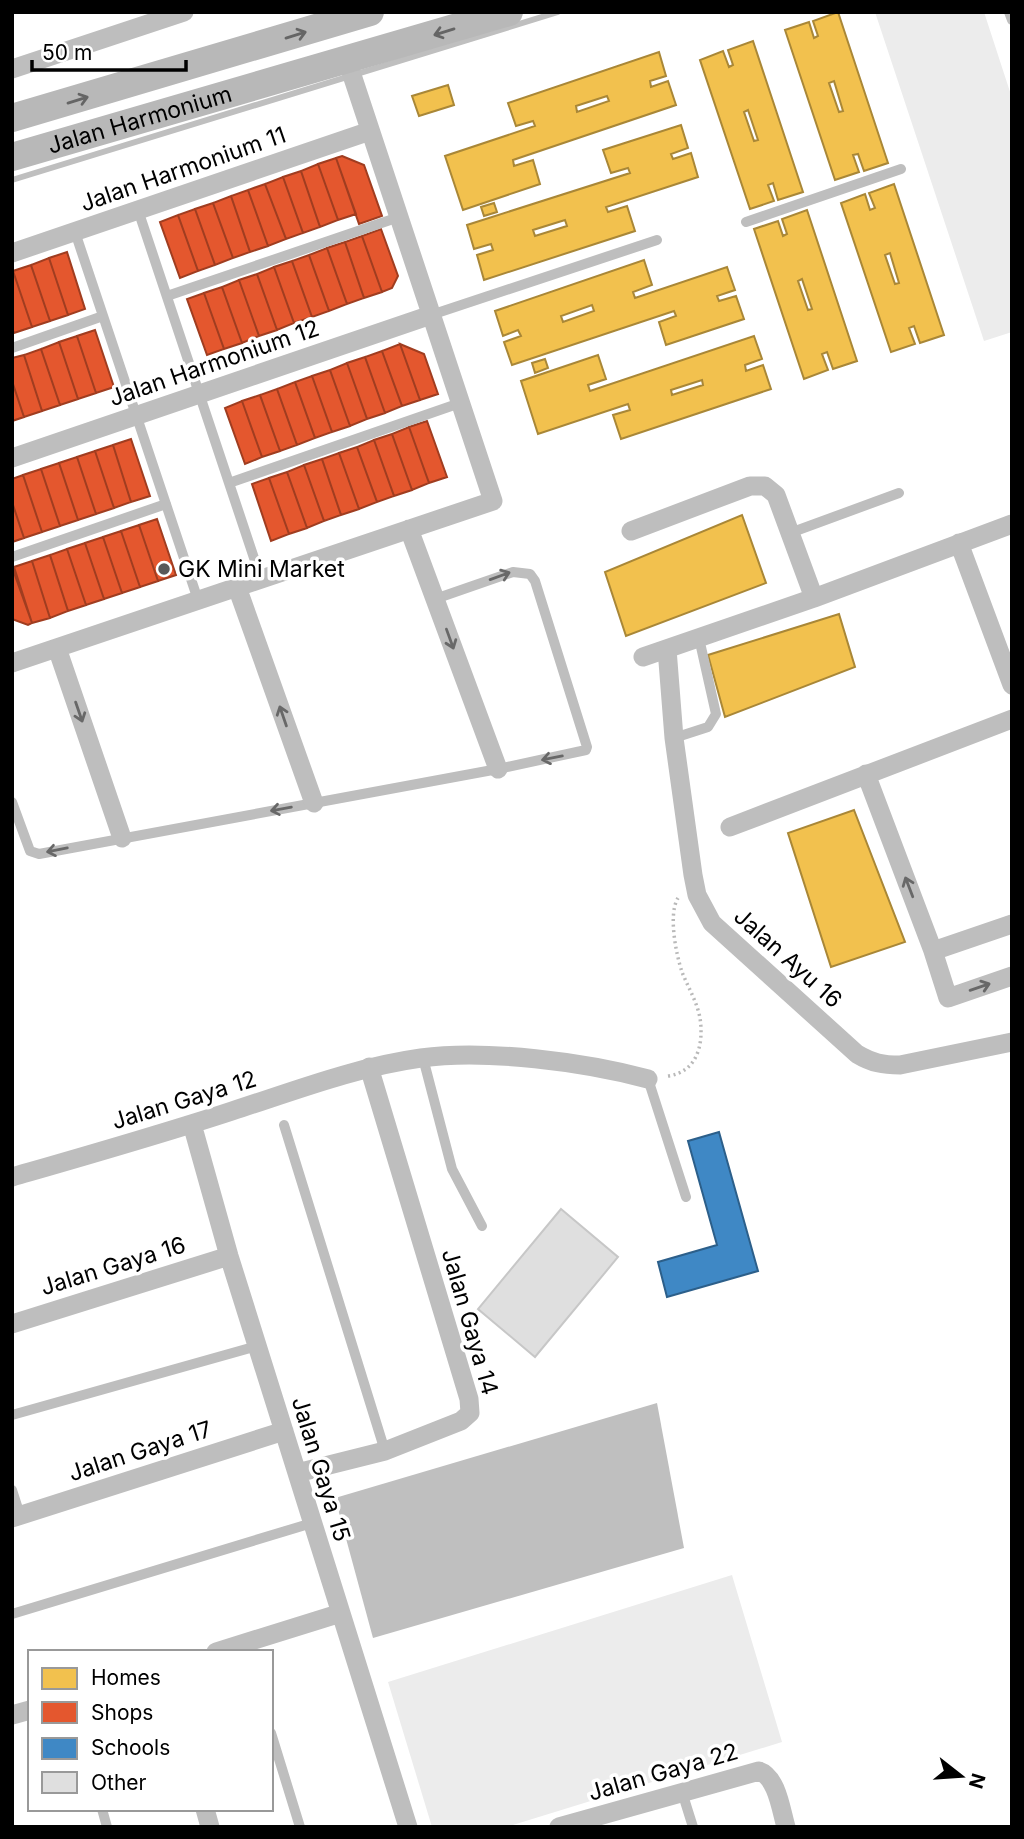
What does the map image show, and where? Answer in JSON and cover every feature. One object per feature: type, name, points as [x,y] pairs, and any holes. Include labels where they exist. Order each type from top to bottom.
[{"type":"main road","name":"Jalan Harmonium","points":[[12,118],[370,12]]},
{"type":"main road","name":"Jalan Harmonium","points":[[12,157],[509,12]]},
{"type":"street","points":[[12,69],[184,12]]},
{"type":"street","points":[[12,663],[493,501],[347,60]]},
{"type":"street","name":"Jalan Harmonium 11","points":[[12,253],[370,131]]},
{"type":"street","name":"Jalan Harmonium 12","points":[[12,458],[431,315]]},
{"type":"street","points":[[631,531],[750,486],[765,486],[776,495],[814,598]]},
{"type":"street","points":[[643,657],[814,598],[1012,524]]},
{"type":"street","points":[[409,529],[498,769]]},
{"type":"street","points":[[959,544],[1012,685]]},
{"type":"street","points":[[237,587],[314,803]]},
{"type":"street","points":[[57,648],[121,838]]},
{"type":"street","name":"Jalan Ayu 16","points":[[667,649],[674,738],[695,886],[704,911],[712,923],[847,1045],[870,1062],[900,1065],[1012,1042]]},
{"type":"street","points":[[730,827],[1012,719]]},
{"type":"street","points":[[866,774],[948,998],[1012,976]]},
{"type":"street","points":[[933,951],[1012,924]]},
{"type":"street","name":"Jalan Gaya 12","points":[[12,1177],[192,1124],[369,1067],[423,1058],[464,1055],[549,1061],[627,1073],[648,1079]]},
{"type":"street","name":"Jalan Gaya 14","points":[[297,1473],[385,1451],[461,1421],[470,1413],[469,1399],[369,1067]]},
{"type":"street","name":"Jalan Gaya 15","points":[[192,1124],[229,1256],[408,1827]]},
{"type":"street","name":"Jalan Gaya 16","points":[[12,1324],[229,1256]]},
{"type":"street","name":"Jalan Gaya 17","points":[[16,1516],[284,1431]]},
{"type":"street","points":[[228,1650],[245,1647],[341,1613]]},
{"type":"street","name":"Jalan Gaya 22","points":[[559,1827],[598,1821],[682,1792],[753,1772],[764,1773],[772,1782],[786,1827]]},
{"type":"lane","points":[[1009,12],[1012,20]]},
{"type":"lane","points":[[746,222],[901,169]]},
{"type":"lane","points":[[138,211],[261,579]]},
{"type":"lane","points":[[167,296],[399,217]]},
{"type":"lane","points":[[75,232],[198,600]]},
{"type":"lane","points":[[431,315],[657,240]]},
{"type":"lane","points":[[12,348],[103,316]]},
{"type":"lane","points":[[229,483],[460,404]]},
{"type":"lane","points":[[790,533],[899,493]]},
{"type":"lane","points":[[12,557],[166,504]]},
{"type":"lane","points":[[12,802],[30,851],[34,853],[583,752],[587,747],[535,581],[530,574],[513,572],[435,599]]},
{"type":"lane","points":[[674,738],[708,727],[716,714],[699,638]]},
{"type":"lane","points":[[423,1058],[452,1169],[482,1226]]},
{"type":"lane","points":[[648,1079],[686,1197]]},
{"type":"lane","points":[[284,1125],[385,1451]]},
{"type":"lane","points":[[12,1415],[257,1346]]},
{"type":"lane","points":[[12,1490],[16,1516]]},
{"type":"lane","points":[[12,1614],[312,1522]]},
{"type":"lane","points":[[273,1739],[300,1827]]},
{"type":"lane","points":[[682,1792],[693,1827]]},
{"type":"path","points":[[648,1079],[679,1075],[691,1067],[698,1053],[700,1017],[681,970],[673,911],[676,900],[695,886]]},
{"type":"shaded area","points":[[875,12],[984,12],[1012,98],[1012,332],[984,341]]},
{"type":"shaded area","points":[[657,1403],[684,1548],[373,1638],[335,1498]]},
{"type":"shaded area","points":[[732,1575],[782,1742],[506,1827],[432,1827],[388,1682]]},
{"type":"building: Homes","points":[[838,12],[888,163],[864,171],[858,154],[853,155],[859,172],[835,180],[785,30],[809,22],[814,38],[818,36],[813,21]],"holes":[[[834,81],[843,111],[839,112],[829,83]]]},
{"type":"building: Homes","points":[[753,41],[803,192],[778,200],[773,183],[768,185],[774,201],[750,209],[700,60],[723,51],[729,67],[733,65],[728,50]],"holes":[[[748,110],[758,140],[754,141],[744,112]]]},
{"type":"building: Homes","points":[[659,52],[666,76],[650,81],[651,87],[668,81],[676,105],[513,160],[514,166],[533,160],[540,184],[463,210],[445,156],[535,126],[533,121],[516,126],[508,103]],"holes":[[[607,96],[609,101],[577,112],[576,106]]]},
{"type":"building: Homes","points":[[448,85],[454,105],[419,116],[412,96]]},
{"type":"building: Homes","points":[[681,125],[688,148],[671,154],[673,159],[691,153],[698,177],[606,207],[608,212],[627,206],[635,231],[484,280],[477,255],[493,250],[491,244],[474,249],[467,225],[630,173],[628,168],[611,173],[603,150]],"holes":[[[565,220],[567,226],[535,236],[533,230]]]},
{"type":"building: Homes","points":[[894,184],[944,335],[920,343],[914,326],[909,328],[915,344],[891,352],[841,203],[865,194],[870,210],[875,208],[869,193]],"holes":[[[890,253],[899,283],[895,284],[885,255]]]},
{"type":"building: Homes","points":[[494,203],[497,212],[484,216],[481,207]]},
{"type":"building: Homes","points":[[807,210],[857,361],[833,369],[827,352],[822,354],[828,370],[804,379],[754,229],[778,221],[783,236],[787,234],[782,219]],"holes":[[[802,279],[812,309],[808,310],[798,281]]]},
{"type":"building: Homes","points":[[644,260],[652,285],[633,292],[635,298],[727,267],[735,290],[717,296],[719,301],[736,296],[744,319],[666,345],[659,322],[676,316],[674,311],[512,365],[504,342],[521,336],[518,330],[503,336],[495,311]],"holes":[[[592,305],[594,311],[563,322],[561,316]]]},
{"type":"building: Homes","points":[[754,336],[762,359],[745,365],[746,371],[763,365],[771,389],[621,439],[613,415],[630,410],[628,404],[538,434],[521,381],[598,355],[606,379],[588,385],[590,391]],"holes":[[[702,380],[703,385],[672,395],[671,390]]]},
{"type":"building: Homes","points":[[545,359],[548,368],[535,373],[532,363]]},
{"type":"building: Homes","points":[[742,515],[766,583],[626,636],[605,572]]},
{"type":"building: Homes","points":[[839,614],[855,667],[725,717],[708,655]]},
{"type":"building: Homes","points":[[854,810],[905,942],[831,967],[788,833]]},
{"type":"building: Shops","points":[[342,156],[364,165],[382,216],[359,224],[336,158]]},
{"type":"building: Shops","points":[[336,158],[356,214],[338,220],[318,164]]},
{"type":"building: Shops","points":[[318,164],[338,220],[320,227],[301,171]]},
{"type":"building: Shops","points":[[301,171],[320,227],[303,233],[283,177]]},
{"type":"building: Shops","points":[[283,177],[303,233],[286,239],[265,184]]},
{"type":"building: Shops","points":[[265,184],[286,239],[268,246],[248,190]]},
{"type":"building: Shops","points":[[248,190],[268,246],[250,252],[231,196]]},
{"type":"building: Shops","points":[[231,196],[250,252],[233,258],[213,203]]},
{"type":"building: Shops","points":[[213,203],[233,258],[215,265],[195,209]]},
{"type":"building: Shops","points":[[195,209],[215,265],[198,271],[178,215]]},
{"type":"building: Shops","points":[[178,215],[198,271],[180,278],[160,222]]},
{"type":"building: Shops","points":[[381,229],[398,276],[392,288],[382,292],[362,236]]},
{"type":"building: Shops","points":[[362,236],[382,292],[364,298],[345,242]]},
{"type":"building: Shops","points":[[345,242],[364,298],[347,304],[327,248]]},
{"type":"building: Shops","points":[[327,248],[347,304],[329,311],[309,255]]},
{"type":"building: Shops","points":[[67,252],[85,309],[68,315],[49,258]]},
{"type":"building: Shops","points":[[309,255],[329,311],[312,317],[292,261]]},
{"type":"building: Shops","points":[[49,258],[68,315],[50,321],[31,265]]},
{"type":"building: Shops","points":[[292,261],[312,317],[294,323],[274,267]]},
{"type":"building: Shops","points":[[31,265],[50,321],[32,327],[13,271]]},
{"type":"building: Shops","points":[[274,267],[294,323],[277,330],[257,274]]},
{"type":"building: Shops","points":[[13,271],[32,327],[14,333],[12,328]]},
{"type":"building: Shops","points":[[257,274],[277,330],[259,336],[239,280]]},
{"type":"building: Shops","points":[[239,280],[259,336],[242,343],[222,287]]},
{"type":"building: Shops","points":[[222,287],[242,343],[224,349],[204,293]]},
{"type":"building: Shops","points":[[204,293],[224,349],[207,355],[187,299]]},
{"type":"building: Shops","points":[[95,330],[114,387],[96,393],[77,336]]},
{"type":"building: Shops","points":[[77,336],[96,393],[78,399],[59,342]]},
{"type":"building: Shops","points":[[59,342],[78,399],[60,405],[41,349]]},
{"type":"building: Shops","points":[[400,344],[424,354],[438,394],[420,400]]},
{"type":"building: Shops","points":[[400,344],[420,400],[402,406],[382,351]]},
{"type":"building: Shops","points":[[41,349],[60,405],[42,411],[24,355]]},
{"type":"building: Shops","points":[[382,351],[402,406],[385,413],[365,357]]},
{"type":"building: Shops","points":[[24,355],[42,411],[24,417],[12,381],[12,358]]},
{"type":"building: Shops","points":[[365,357],[385,413],[367,419],[347,363]]},
{"type":"building: Shops","points":[[347,363],[367,419],[350,426],[330,370]]},
{"type":"building: Shops","points":[[330,370],[350,426],[332,432],[312,376]]},
{"type":"building: Shops","points":[[312,376],[332,432],[315,438],[295,382]]},
{"type":"building: Shops","points":[[12,381],[24,417],[12,421]]},
{"type":"building: Shops","points":[[295,382],[315,438],[297,445],[277,389]]},
{"type":"building: Shops","points":[[277,389],[297,445],[280,451],[260,395]]},
{"type":"building: Shops","points":[[260,395],[280,451],[262,457],[242,401]]},
{"type":"building: Shops","points":[[242,401],[262,457],[245,464],[225,408]]},
{"type":"building: Shops","points":[[427,421],[447,477],[429,483],[409,427]]},
{"type":"building: Shops","points":[[409,427],[429,483],[412,490],[392,434]]},
{"type":"building: Shops","points":[[392,434],[412,490],[394,496],[374,440]]},
{"type":"building: Shops","points":[[131,439],[150,496],[131,502],[113,445]]},
{"type":"building: Shops","points":[[374,440],[394,496],[377,502],[357,447]]},
{"type":"building: Shops","points":[[113,445],[131,502],[114,508],[95,451]]},
{"type":"building: Shops","points":[[357,447],[377,502],[359,509],[339,453]]},
{"type":"building: Shops","points":[[95,451],[114,508],[96,514],[77,457]]},
{"type":"building: Shops","points":[[339,453],[359,509],[341,515],[322,459]]},
{"type":"building: Shops","points":[[77,457],[96,514],[78,520],[59,463]]},
{"type":"building: Shops","points":[[322,459],[341,515],[324,521],[304,465]]},
{"type":"building: Shops","points":[[59,463],[78,520],[60,526],[41,469]]},
{"type":"building: Shops","points":[[304,465],[324,521],[307,528],[287,472]]},
{"type":"building: Shops","points":[[41,469],[60,526],[42,532],[23,475]]},
{"type":"building: Shops","points":[[287,472],[307,528],[289,534],[269,478]]},
{"type":"building: Shops","points":[[23,475],[42,532],[24,538],[12,502],[12,479]]},
{"type":"building: Shops","points":[[269,478],[289,534],[271,541],[252,484]]},
{"type":"building: Shops","points":[[12,502],[24,538],[12,542]]},
{"type":"building: Shops","points":[[157,519],[176,575],[158,581],[139,525]]},
{"type":"building: Shops","points":[[139,525],[158,581],[140,587],[121,531]]},
{"type":"building: Shops","points":[[121,531],[140,587],[122,593],[103,537]]},
{"type":"building: Shops","points":[[103,537],[122,593],[104,599],[85,543]]},
{"type":"building: Shops","points":[[85,543],[104,599],[86,605],[67,549]]},
{"type":"building: Shops","points":[[67,549],[86,605],[68,611],[50,555]]},
{"type":"building: Shops","points":[[50,555],[68,611],[50,618],[32,561]]},
{"type":"building: Shops","points":[[32,561],[50,618],[32,623],[14,567]]},
{"type":"building: Shops","points":[[12,567],[32,623],[28,625],[12,619]]},
{"type":"building: Schools","points":[[719,1132],[758,1271],[667,1297],[658,1262],[717,1245],[688,1141]]},
{"type":"building: Other","points":[[561,1209],[618,1257],[535,1357],[478,1309]]},
{"type":"waterway","points":[[12,180],[558,12]]},
{"type":"place","name":"GK Mini Market","points":[[164,569]]}]
